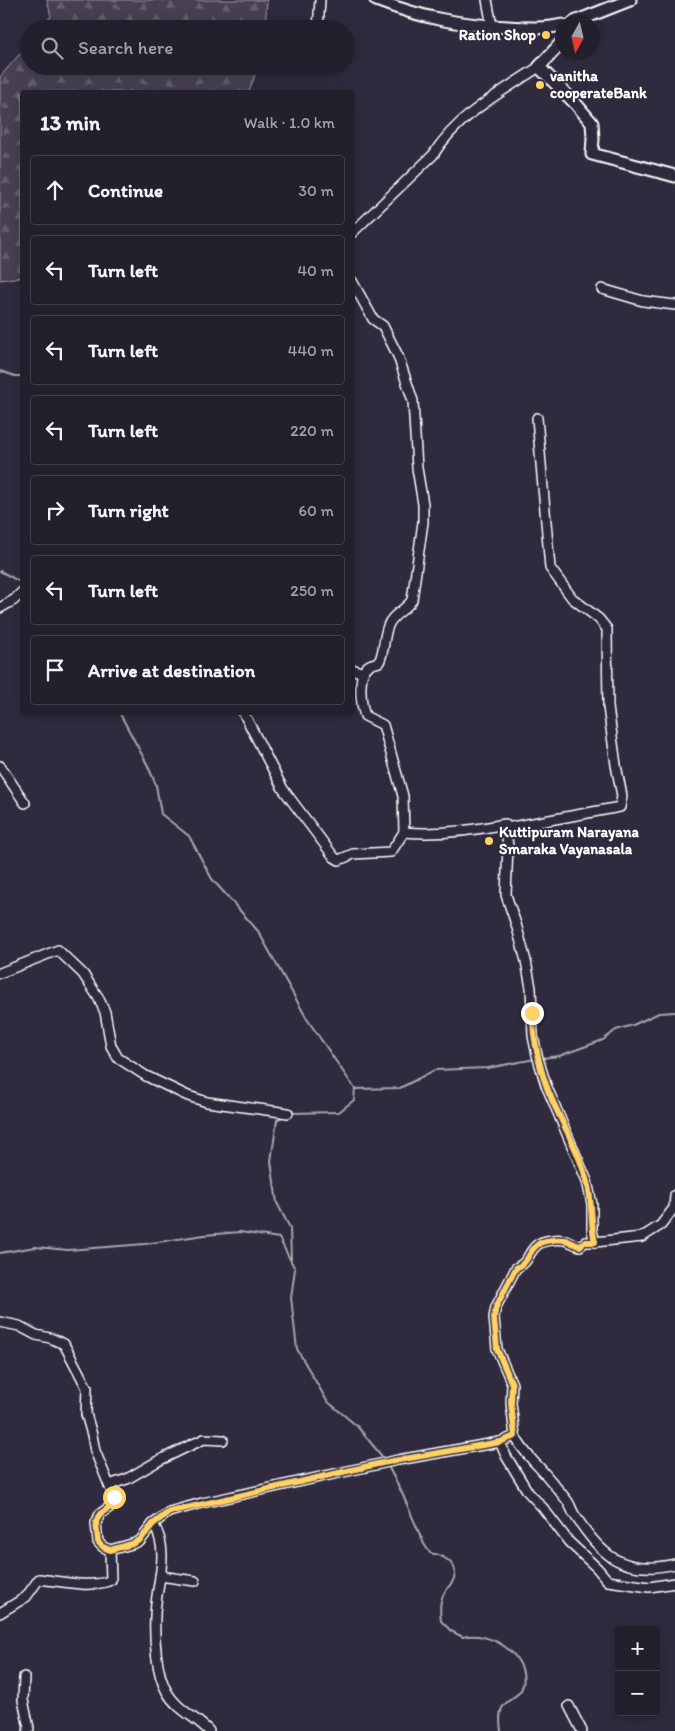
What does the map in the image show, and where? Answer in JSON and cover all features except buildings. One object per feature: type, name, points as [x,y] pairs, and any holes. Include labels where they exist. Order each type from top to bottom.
[{"type":"main road","points":[[376,0],[427,17],[459,23],[524,28],[555,26]]},
{"type":"main road","points":[[595,15],[630,0]]},
{"type":"main road","points":[[555,50],[539,67],[592,123],[592,154],[675,176]]},
{"type":"street","points":[[319,20],[320,0]]},
{"type":"street","points":[[488,0],[492,26]]},
{"type":"street","points":[[355,230],[433,155],[442,141],[458,124],[495,96],[539,67]]},
{"type":"street","points":[[245,715],[283,789],[334,857],[339,860],[353,854],[391,852],[404,832],[403,796],[384,725],[365,716],[361,687],[363,673],[368,666],[379,662],[383,655],[388,626],[395,615],[407,608],[412,600],[423,522],[423,504],[417,468],[413,402],[398,356],[383,326],[373,319],[355,286]]},
{"type":"street","points":[[602,289],[642,301],[675,305]]},
{"type":"street","points":[[506,828],[620,807],[622,796],[608,707],[607,629],[599,619],[572,598],[550,568],[537,418]]},
{"type":"street","points":[[0,608],[20,594]]},
{"type":"street","points":[[355,670],[363,673]]},
{"type":"street","points":[[0,766],[25,802]]},
{"type":"street","points":[[404,832],[442,834],[505,824],[508,846],[506,895],[526,961],[531,988],[534,1036],[550,1093],[587,1181],[592,1204],[592,1231],[595,1242]]},
{"type":"street","points":[[0,973],[58,950],[83,974],[98,998],[105,1012],[111,1046],[118,1058],[146,1076],[188,1096],[207,1102],[288,1113]]},
{"type":"street","points":[[675,1196],[674,1208],[661,1225],[642,1237],[585,1242],[580,1246],[566,1240],[550,1240],[538,1244],[524,1265],[516,1268],[496,1307],[494,1317],[497,1349],[512,1384],[511,1403],[515,1436],[521,1448],[568,1500],[578,1520],[613,1560],[624,1564],[650,1567],[675,1564]]},
{"type":"street","points":[[0,1322],[19,1326],[36,1335],[64,1344],[86,1388],[86,1414],[94,1451],[114,1497],[114,1504],[97,1518],[96,1529],[98,1542],[110,1550],[140,1540],[153,1524],[169,1512],[386,1462],[500,1442],[515,1436]]},
{"type":"street","points":[[109,1486],[127,1479],[197,1442],[223,1440]]},
{"type":"street","points":[[500,1442],[506,1456],[528,1492],[569,1542],[608,1581],[649,1587],[675,1583]]},
{"type":"street","points":[[153,1524],[159,1532],[163,1544],[155,1617],[160,1674],[166,1691],[172,1700],[209,1731]]},
{"type":"street","points":[[0,1613],[26,1597],[39,1579],[91,1584],[103,1584],[111,1580],[110,1550]]},
{"type":"street","points":[[597,1568],[605,1552]]},
{"type":"street","points":[[160,1576],[195,1581]]},
{"type":"street","points":[[24,1677],[23,1700],[29,1724],[28,1731]]},
{"type":"street","points":[[569,1706],[582,1731]]},
{"type":"green space","points":[[47,0],[267,0],[266,20],[48,20],[51,16]]},
{"type":"green space","points":[[20,54],[20,75],[255,75],[250,90],[20,90],[20,277],[0,280],[0,77]]},
{"type":"waterway","points":[[0,371],[20,376]]},
{"type":"waterway","points":[[0,571],[20,582]]},
{"type":"waterway","points":[[121,715],[156,785],[161,814],[189,836],[212,879],[258,931],[307,1019],[355,1089],[354,1100],[339,1112],[290,1113]]},
{"type":"waterway","points":[[542,1058],[559,1056],[603,1040],[616,1030],[633,1025],[659,1013],[675,1012]]},
{"type":"waterway","points":[[355,1089],[400,1088],[435,1070],[488,1068],[535,1059]]},
{"type":"waterway","points":[[284,1116],[277,1120],[271,1161],[277,1203],[290,1228],[291,1259]]},
{"type":"waterway","points":[[0,1253],[35,1247],[68,1250],[145,1244],[204,1235],[240,1232],[279,1238],[295,1269],[291,1298],[297,1349],[327,1401],[357,1426],[385,1460]]},
{"type":"waterway","points":[[388,1466],[424,1544],[430,1553],[444,1558],[454,1568],[453,1581],[444,1592],[441,1601],[441,1621],[451,1631],[463,1637],[484,1637],[495,1641],[514,1654],[520,1663],[523,1674],[522,1689],[502,1708],[500,1717],[501,1731]]},
{"type":"place","name":"Ration Shop","points":[[546,35]]},
{"type":"place","name":"vanitha cooperateBank","points":[[540,85]]},
{"type":"place","name":"Kuttipuram Narayana Smaraka Vayanasala","points":[[489,841]]},
{"type":"route","points":[[114,1497],[114,1504],[100,1514],[96,1522],[98,1542],[110,1550],[140,1540],[153,1524],[169,1512],[382,1463],[500,1442],[515,1436],[511,1403],[512,1384],[497,1349],[494,1317],[496,1307],[516,1268],[524,1265],[538,1244],[550,1240],[566,1240],[580,1246],[585,1242],[595,1242],[592,1231],[592,1204],[587,1181],[546,1085],[534,1036],[532,1013]]}]
